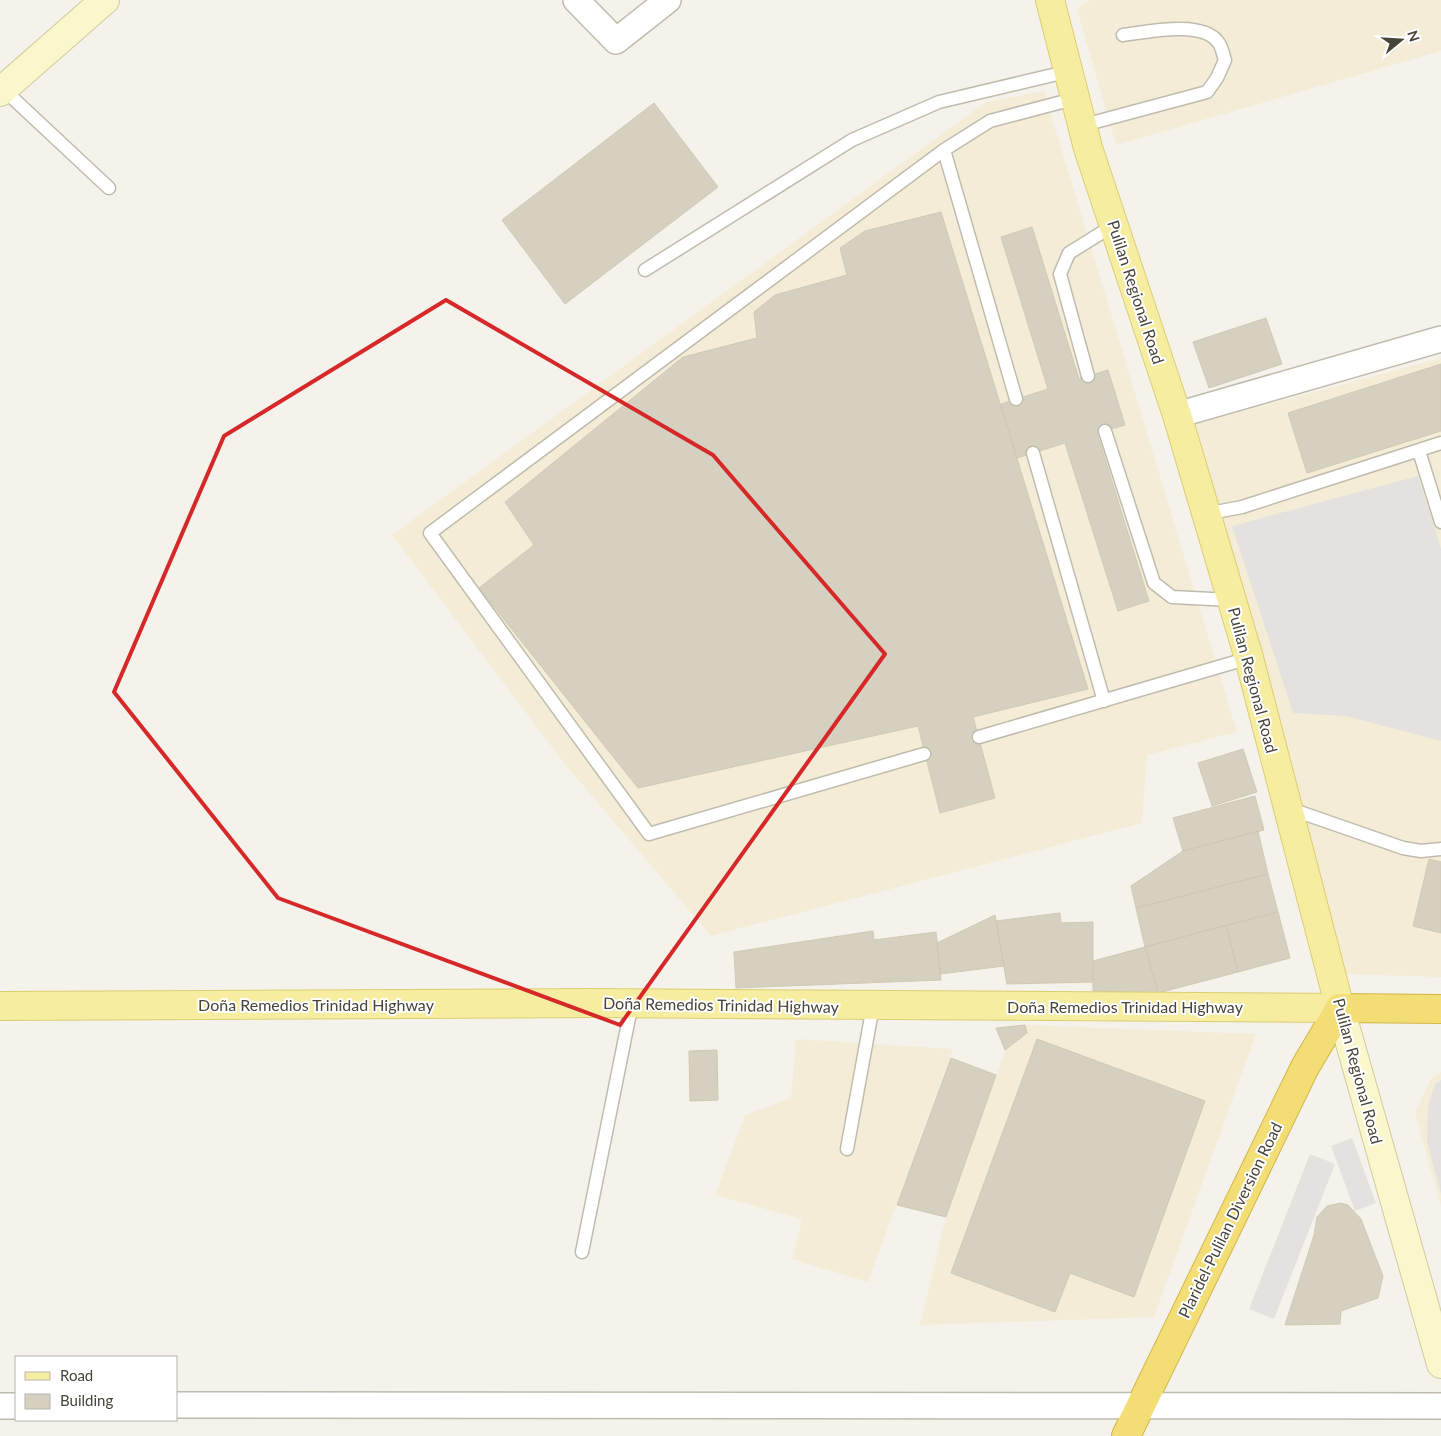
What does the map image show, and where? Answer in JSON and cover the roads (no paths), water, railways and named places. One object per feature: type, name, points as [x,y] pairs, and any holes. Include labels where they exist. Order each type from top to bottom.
[{"type":"highway","name":"Doña Remedios Trinidad Highway","points":[[1340,1008],[1441,1009]]},
{"type":"highway","name":"Plaridel-Pulilan Diversion Road","points":[[1126,1436],[1138,1407],[1305,1067],[1340,1008]]},
{"type":"main road","points":[[2,91],[104,0]]},
{"type":"main road","name":"Pulilan Regional Road","points":[[1050,0],[1084,125],[1088,148],[1177,415],[1249,658],[1340,1008],[1441,1364]]},
{"type":"main road","name":"Doña Remedios Trinidad Highway","points":[[0,1006],[632,1003],[1340,1008]]},
{"type":"street","points":[[576,0],[616,41],[668,0]]},
{"type":"street","points":[[1177,415],[1441,339]]},
{"type":"street","points":[[178,1405],[1441,1406]]},
{"type":"street","points":[[0,1406],[15,1406]]},
{"type":"lane","points":[[1084,125],[1207,92],[1218,78],[1225,60],[1218,41],[1203,32],[1185,28],[1123,35]]},
{"type":"lane","points":[[645,270],[852,140],[939,102],[1070,71]]},
{"type":"lane","points":[[2,91],[109,188]]},
{"type":"lane","points":[[924,754],[648,834],[430,533],[944,150],[990,121],[1077,98]]},
{"type":"lane","points":[[944,150],[1016,399]]},
{"type":"lane","points":[[1088,376],[1060,274],[1069,253],[1114,225]]},
{"type":"lane","points":[[1105,431],[1154,583],[1172,597],[1231,600]]},
{"type":"lane","points":[[1205,514],[1242,507],[1441,443]]},
{"type":"lane","points":[[1419,451],[1441,522]]},
{"type":"lane","points":[[1033,453],[1104,701]]},
{"type":"lane","points":[[979,738],[1249,658]]},
{"type":"lane","points":[[1287,807],[1403,848],[1421,852],[1441,849]]},
{"type":"lane","points":[[582,1252],[632,1003]]},
{"type":"lane","points":[[847,1149],[873,1006]]}]
